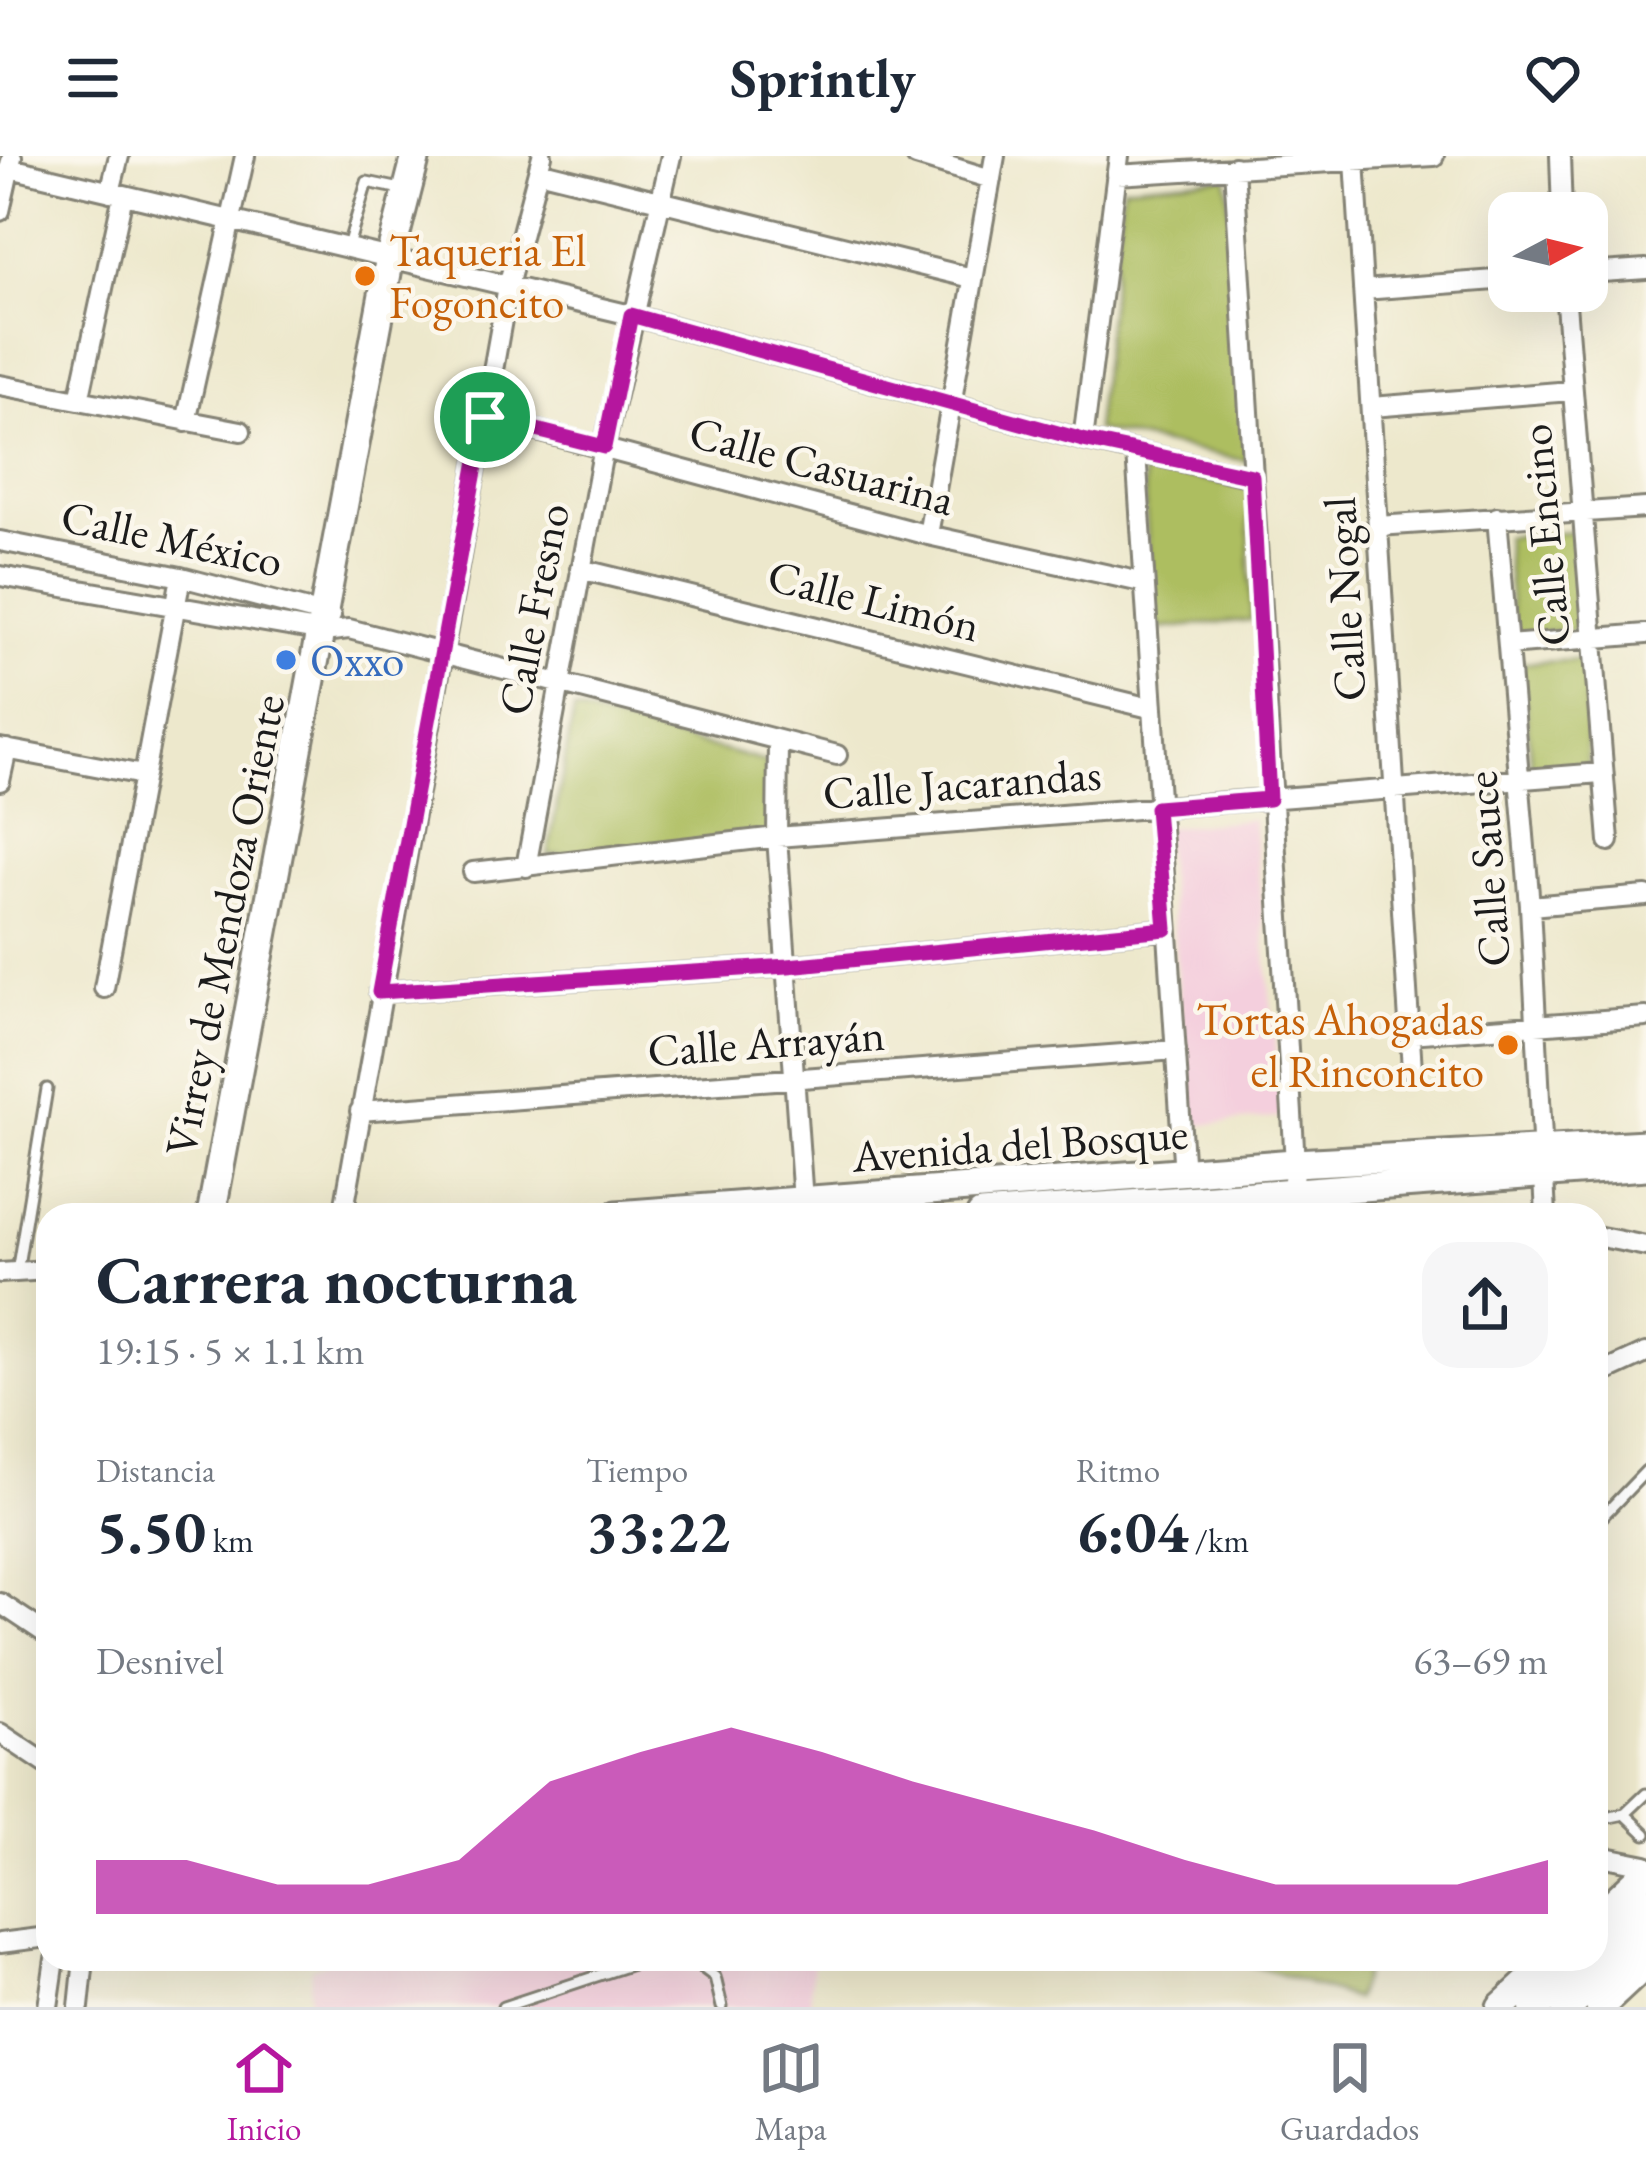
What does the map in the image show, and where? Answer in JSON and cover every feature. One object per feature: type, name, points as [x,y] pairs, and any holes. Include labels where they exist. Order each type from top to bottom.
[{"type":"main road","points":[[1608,1937],[1646,1901]]},
{"type":"main road","points":[[1605,2002],[1640,1948]]},
{"type":"main road","points":[[1567,2007],[1640,1948]]},
{"type":"main road","points":[[1535,2007],[1573,1971]]},
{"type":"street","points":[[80,400],[119,156]]},
{"type":"street","points":[[185,422],[235,218],[245,156]]},
{"type":"street","name":"Virrey de Mendoza Oriente","points":[[213,1203],[333,625],[390,257],[416,156]]},
{"type":"street","name":"Calle Fresno","points":[[526,867],[604,447],[671,156]]},
{"type":"street","points":[[916,156],[992,179]]},
{"type":"street","points":[[928,535],[994,156]]},
{"type":"street","points":[[1083,440],[1117,166],[1234,167],[1272,160],[1434,156]]},
{"type":"street","points":[[1560,156],[1561,192]]},
{"type":"street","name":"Calle Nogal","points":[[1354,160],[1412,1070]]},
{"type":"street","points":[[0,211],[7,163],[116,194],[235,218],[631,315],[949,399],[1083,440],[1252,476]]},
{"type":"street","points":[[345,1203],[508,286],[540,163],[660,201],[973,278]]},
{"type":"street","points":[[1234,167],[1269,799],[1295,1163],[1292,1203]]},
{"type":"street","points":[[1608,272],[1646,269]]},
{"type":"street","points":[[1363,290],[1488,281]]},
{"type":"street","name":"Calle Encino","points":[[1566,312],[1609,841]]},
{"type":"street","points":[[0,385],[241,431]]},
{"type":"street","points":[[1372,406],[1571,391]]},
{"type":"street","name":"Calle Casuarina","points":[[485,417],[928,535],[1141,582]]},
{"type":"street","points":[[1136,452],[1156,808],[1184,1175]]},
{"type":"street","points":[[1378,526],[1646,508]]},
{"type":"street","name":"Calle Sauce","points":[[1497,517],[1530,907],[1545,1203]]},
{"type":"street","name":"Calle México","points":[[0,541],[181,577],[333,625]]},
{"type":"street","name":"Calle Limón","points":[[580,569],[1150,708]]},
{"type":"street","name":"Calle México","points":[[0,575],[173,606],[333,625]]},
{"type":"street","points":[[104,988],[181,577]]},
{"type":"street","points":[[333,625],[558,679],[778,743],[837,755]]},
{"type":"street","points":[[1508,645],[1646,634]]},
{"type":"street","points":[[778,743],[777,837],[804,1203]]},
{"type":"street","points":[[0,781],[3,749],[143,775]]},
{"type":"street","name":"Calle Jacarandas","points":[[473,872],[777,837],[1601,773]]},
{"type":"street","points":[[1530,907],[1646,896]]},
{"type":"street","points":[[379,992],[788,966],[1166,929]]},
{"type":"street","points":[[1408,1034],[1646,1017]]},
{"type":"street","name":"Calle Arrayán","points":[[361,1111],[1176,1050]]},
{"type":"street","name":"Avenida del Bosque","points":[[1292,1203],[1646,1144]]},
{"type":"street","name":"Avenida del Bosque","points":[[871,1203],[1295,1163],[1646,1166]]},
{"type":"street","points":[[1608,1238],[1646,1246]]},
{"type":"street","points":[[1608,1370],[1646,1353]]},
{"type":"street","points":[[0,1603],[36,1627]]},
{"type":"street","points":[[0,1733],[36,1757]]},
{"type":"street","points":[[1608,1858],[1646,1869],[1608,1907]]},
{"type":"street","points":[[0,1943],[36,1938]]},
{"type":"street","points":[[48,2007],[54,1971]]},
{"type":"street","points":[[80,2007],[83,1971]]},
{"type":"street","points":[[1502,2007],[1540,1971]]},
{"type":"lane","points":[[348,247],[367,182],[407,190]]},
{"type":"lane","points":[[8,1273],[46,1089]]},
{"type":"lane","points":[[1608,1511],[1646,1471]]},
{"type":"lane","points":[[1608,1818],[1625,1814],[1646,1794]]},
{"type":"lane","points":[[1625,1814],[1646,1834]]},
{"type":"lane","points":[[503,2007],[612,1971]]},
{"type":"lane","points":[[707,1971],[715,1977],[722,2007]]},
{"type":"shaded area","points":[[1253,819],[1282,1117],[1193,1126],[1163,828]]},
{"type":"shaded area","points":[[311,1971],[812,1971],[810,2007],[309,2007]]},
{"type":"green space","points":[[1227,177],[1246,461],[1095,430],[1123,186]]},
{"type":"green space","points":[[1143,470],[1248,487],[1251,620],[1154,629]]},
{"type":"green space","points":[[1574,532],[1580,630],[1513,633],[1505,537]]},
{"type":"green space","points":[[1584,660],[1588,766],[1532,771],[1521,663]]},
{"type":"green space","points":[[574,710],[766,762],[772,836],[548,855]]},
{"type":"green space","points":[[1270,1971],[1365,1971],[1355,1999]]},
{"type":"place","name":"Taqueria El Fogoncito","points":[[365,276]]},
{"type":"place","name":"Oxxo","points":[[286,660]]},
{"type":"place","name":"Tortas Ahogadas el Rinconcito","points":[[1508,1045]]},
{"type":"route","points":[[631,315],[949,399],[1083,440],[1252,476],[1269,799],[1156,808],[1166,929],[788,966],[379,992],[485,417],[604,447],[631,315]]}]
